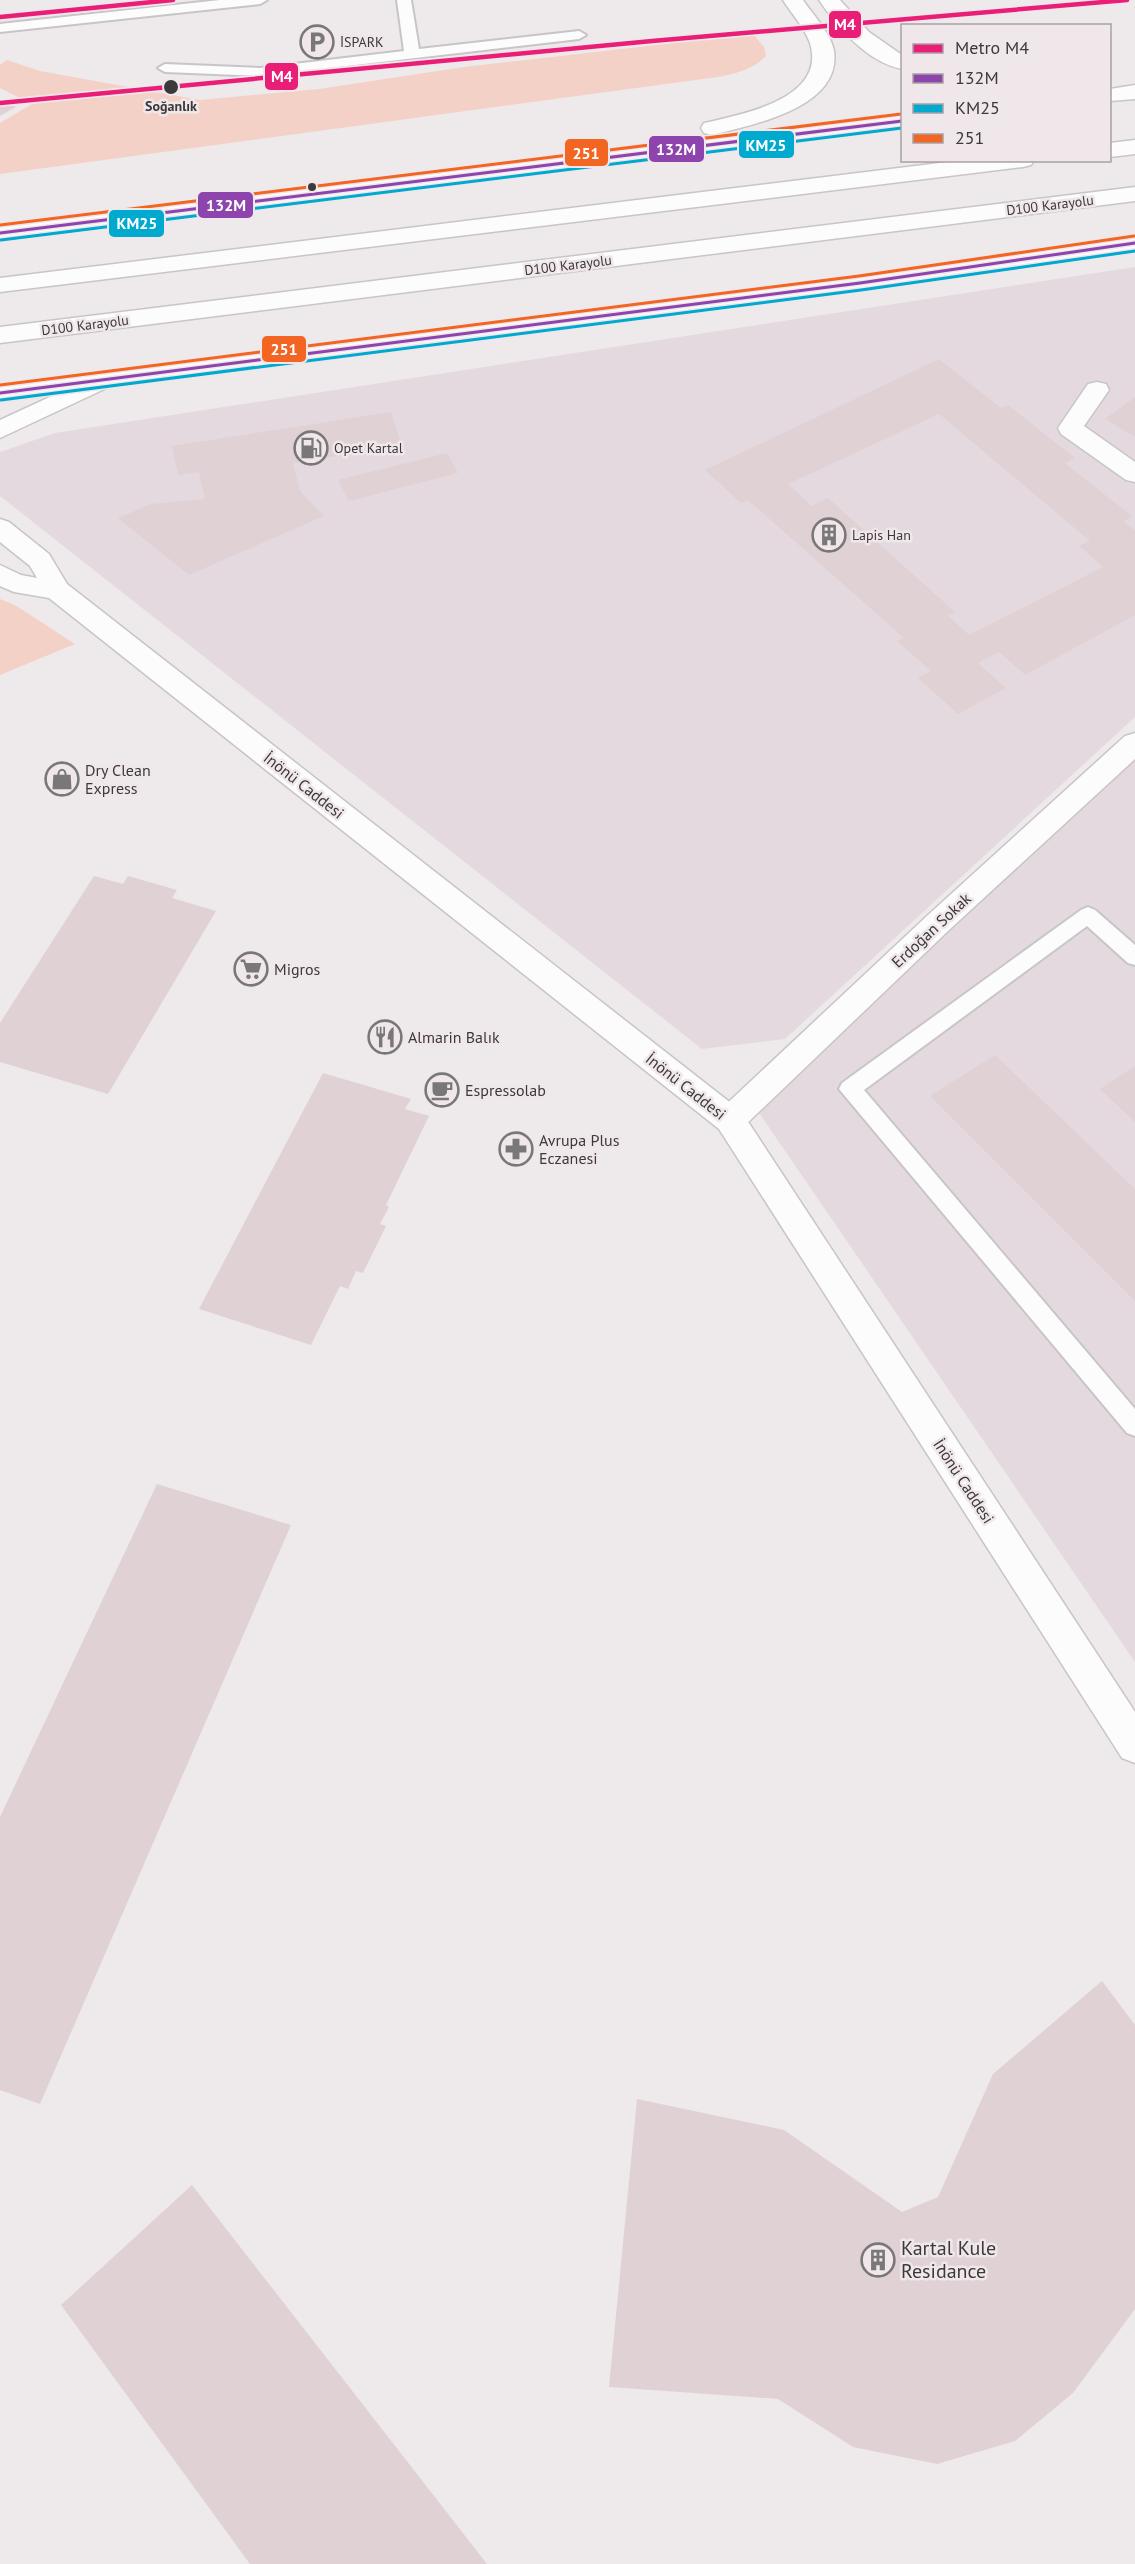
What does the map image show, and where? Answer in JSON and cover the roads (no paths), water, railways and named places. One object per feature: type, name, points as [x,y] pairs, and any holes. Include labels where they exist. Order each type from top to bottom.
[{"type":"main road","points":[[589,160],[757,116],[792,102],[812,88],[824,63],[823,49],[793,0]]},
{"type":"main road","points":[[829,0],[857,35],[889,57],[901,62]]},
{"type":"main road","points":[[1111,81],[1135,79]]},
{"type":"main road","points":[[1111,95],[1135,92]]},
{"type":"main road","points":[[0,233],[901,121]]},
{"type":"main road","points":[[1111,150],[1135,147]]},
{"type":"main road","points":[[0,285],[1007,162]]},
{"type":"main road","name":"D100 Karayolu","points":[[0,336],[1135,194]]},
{"type":"main road","points":[[0,393],[860,283],[1135,243]]},
{"type":"main road","points":[[0,430],[104,380]]},
{"type":"main road","points":[[1097,390],[1070,428],[1135,474]]},
{"type":"main road","name":"İnönü Caddesi","points":[[0,528],[40,560],[57,590],[730,1120],[1135,1745]]},
{"type":"main road","name":"İnönü Caddesi","points":[[0,574],[14,583],[57,590]]},
{"type":"main road","name":"Erdoğan Sokak","points":[[730,1120],[938,923],[1135,743]]},
{"type":"lane","points":[[0,28],[260,0]]},
{"type":"lane","points":[[404,0],[412,54]]},
{"type":"lane","points":[[165,68],[260,72],[579,35]]},
{"type":"lane","points":[[1135,957],[1088,915],[850,1089],[1135,1426]]},
{"type":"metro line","name":"M4","points":[[0,17],[173,0]]},
{"type":"metro line","name":"M4","points":[[0,103],[652,41],[1127,0]]},
{"type":"place","name":"İSPARK","points":[[317,42]]},
{"type":"place","name":"Soğanlık","points":[[171,87]]},
{"type":"place","name":"Opet Kartal","points":[[311,448]]},
{"type":"place","name":"Lapis Han","points":[[829,535]]},
{"type":"place","name":"Dry Clean Express","points":[[62,779]]},
{"type":"place","name":"Migros","points":[[251,969]]},
{"type":"place","name":"Almarin Balık","points":[[385,1037]]},
{"type":"place","name":"Espressolab","points":[[442,1090]]},
{"type":"place","name":"Avrupa Plus Eczanesi","points":[[516,1149]]},
{"type":"place","name":"Kartal Kule Residance","points":[[878,2260]]}]
